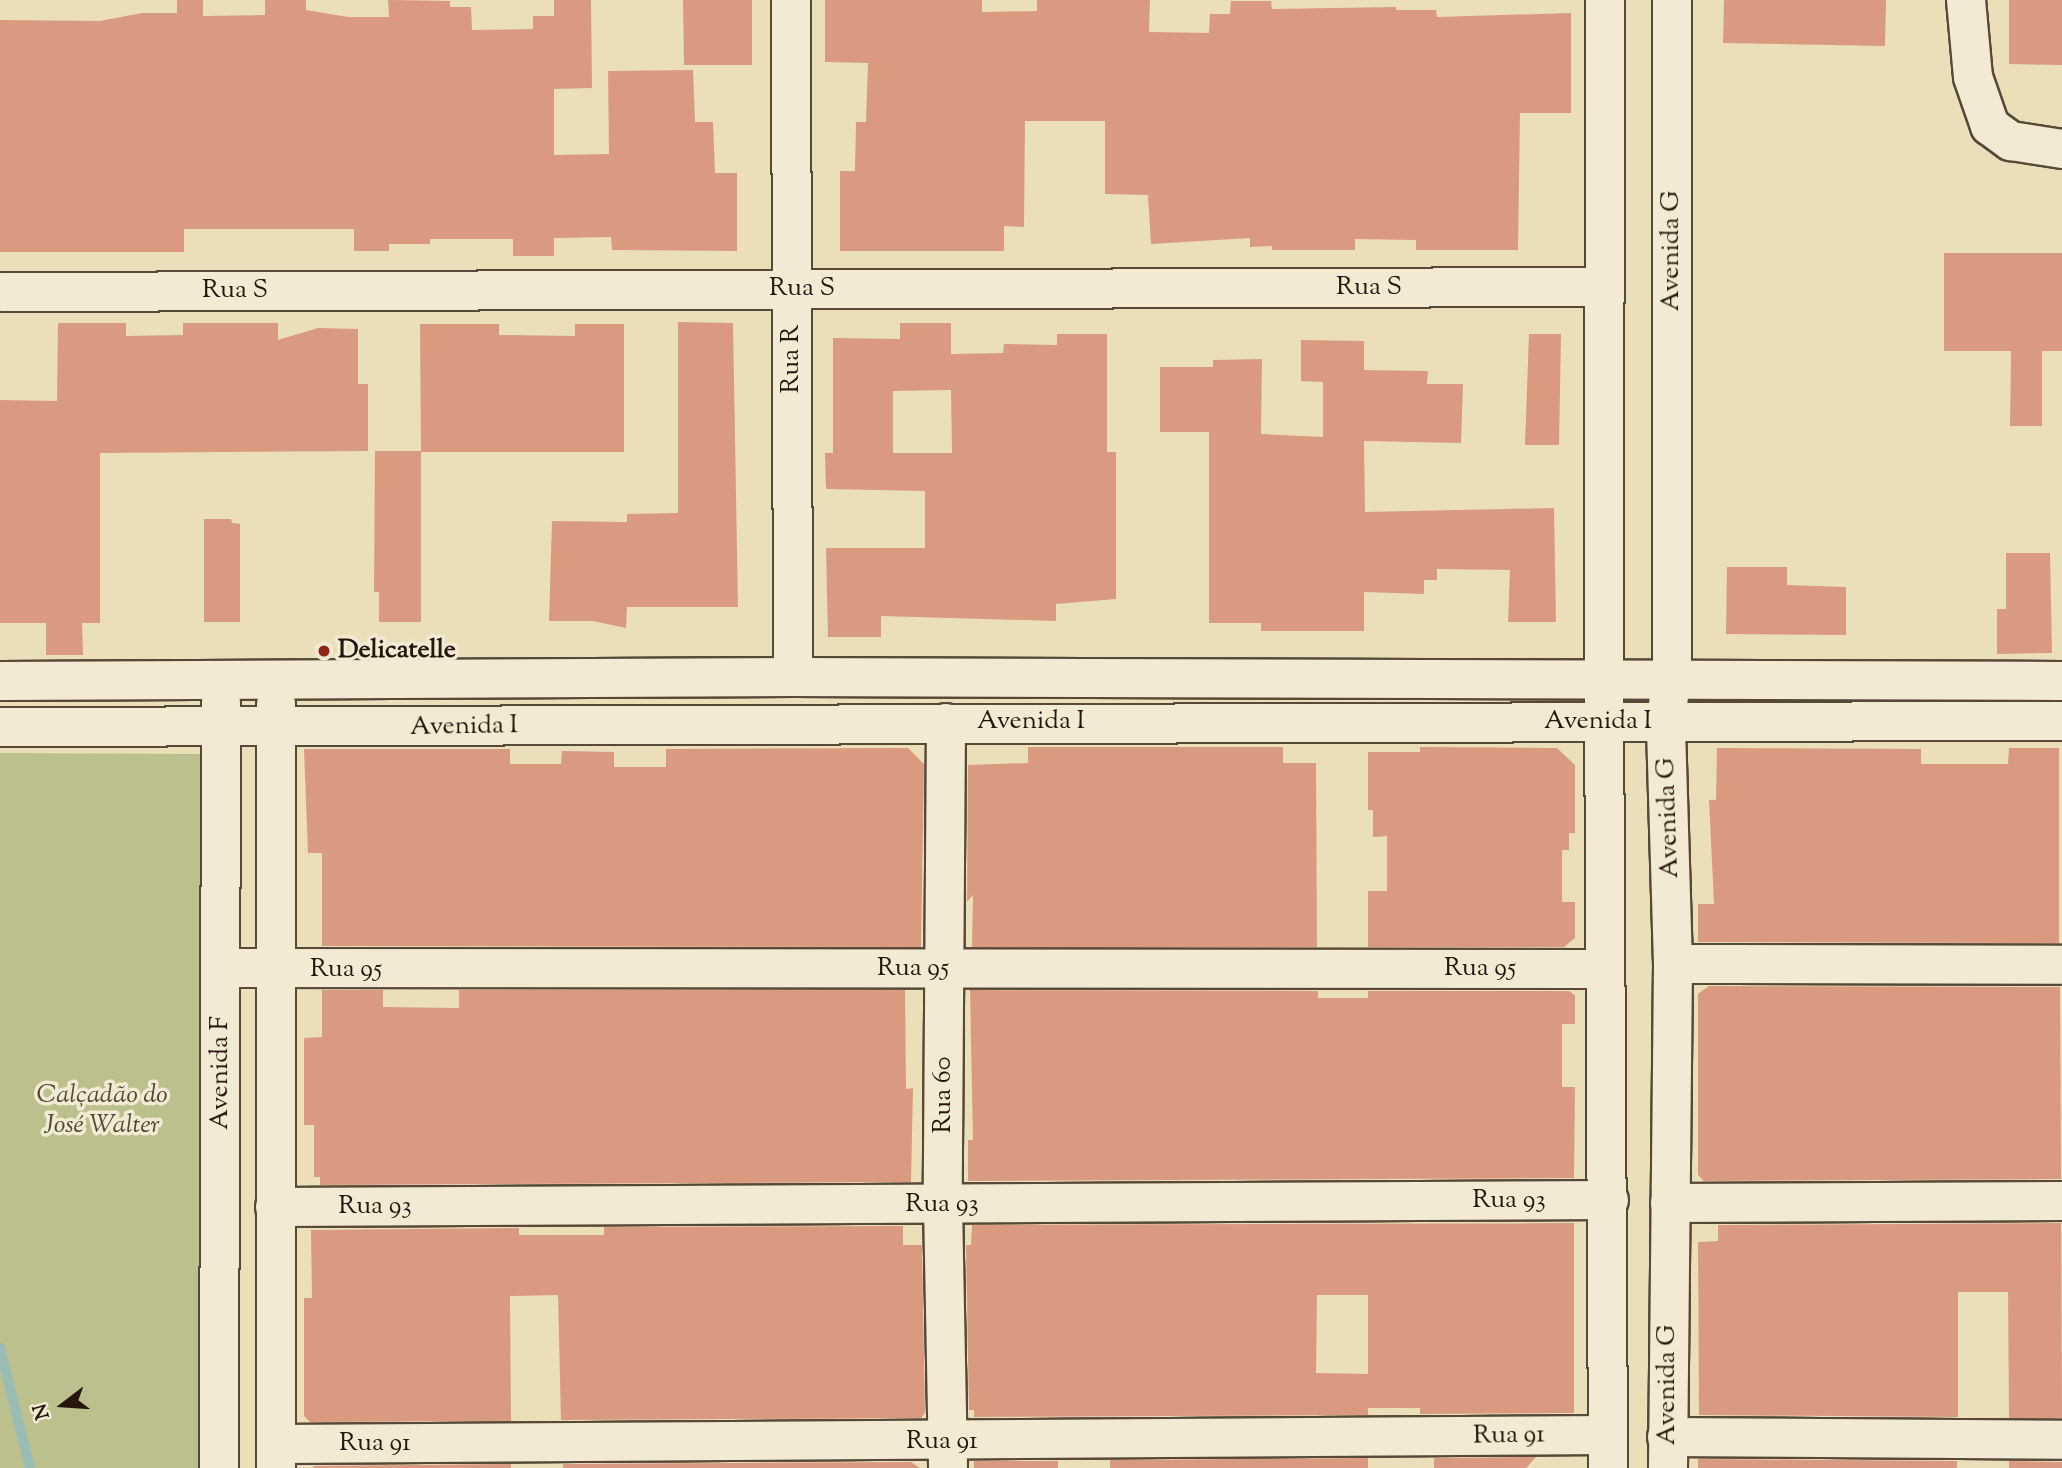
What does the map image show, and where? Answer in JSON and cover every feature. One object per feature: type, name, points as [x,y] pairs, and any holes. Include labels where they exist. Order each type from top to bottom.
[{"type":"street","name":"Rua R","points":[[792,0],[793,677]]},
{"type":"street","points":[[1605,0],[1604,680],[1609,1200],[1607,1452]]},
{"type":"street","name":"Avenida G","points":[[1667,1452],[1673,964],[1666,721],[1672,680],[1672,0]]},
{"type":"street","points":[[1966,0],[1973,77],[1990,126],[2011,141],[2062,149]]},
{"type":"street","name":"Rua S","points":[[1,292],[1604,288]]},
{"type":"street","name":"Avenida I","points":[[0,681],[793,677],[2062,681]]},
{"type":"street","name":"Avenida F","points":[[219,1468],[221,679]]},
{"type":"street","name":"Avenida F","points":[[276,680],[276,1456]]},
{"type":"street","name":"Avenida I","points":[[0,727],[276,729],[946,723],[2062,721]]},
{"type":"street","name":"Rua 60","points":[[946,723],[943,1205],[948,1455]]},
{"type":"street","points":[[1673,964],[2062,965]]},
{"type":"street","name":"Rua 95","points":[[222,968],[1605,969]]},
{"type":"street","name":"Rua 93","points":[[275,1207],[1609,1200]]},
{"type":"street","points":[[1670,1203],[2062,1201]]},
{"type":"street","points":[[1667,1452],[2062,1440]]},
{"type":"street","name":"Rua 91","points":[[276,1456],[1607,1452]]},
{"type":"green space","name":"Calçadão do José Walter","points":[[0,753],[204,754],[204,1468],[0,1468]]},
{"type":"building","points":[[177,0],[203,0],[203,16],[265,15],[265,0],[306,0],[306,10],[348,17],[389,17],[388,0],[450,1],[450,7],[471,7],[472,30],[533,29],[533,16],[554,16],[554,0],[591,0],[592,88],[554,89],[554,155],[609,154],[608,71],[693,70],[695,122],[713,122],[715,173],[737,173],[737,251],[612,250],[611,237],[554,238],[554,256],[513,256],[513,239],[430,239],[430,244],[389,244],[389,251],[354,251],[354,229],[184,229],[184,252],[0,252],[0,20],[100,21],[142,13],[177,13]]},
{"type":"building","points":[[683,0],[752,0],[752,65],[684,65]]},
{"type":"building","points":[[825,0],[982,0],[982,12],[1037,11],[1037,0],[1150,0],[1149,32],[1209,33],[1210,14],[1230,14],[1231,1],[1271,1],[1272,9],[1396,7],[1396,10],[1436,10],[1437,17],[1571,13],[1571,113],[1520,113],[1518,250],[1416,250],[1416,240],[1355,239],[1355,250],[1272,250],[1272,246],[1250,247],[1250,238],[1151,244],[1148,195],[1105,194],[1105,121],[1025,121],[1024,227],[1004,226],[1004,251],[840,251],[840,171],[855,171],[856,122],[866,122],[868,63],[825,62]]},
{"type":"building","points":[[1724,0],[1886,0],[1885,46],[1723,43]]},
{"type":"building","points":[[2009,0],[2062,0],[2062,65],[2009,64]]},
{"type":"building","points":[[1944,253],[2062,253],[2062,351],[2042,351],[2042,426],[2010,426],[2011,351],[1944,351]]},
{"type":"building","points":[[678,322],[733,323],[738,607],[627,607],[626,628],[593,621],[549,621],[552,521],[627,522],[627,514],[678,513]]},
{"type":"building","points":[[58,323],[126,323],[126,336],[183,335],[183,323],[278,323],[278,340],[318,328],[358,329],[358,384],[368,384],[368,451],[100,453],[100,623],[82,623],[83,655],[46,655],[46,623],[0,623],[0,400],[57,401]]},
{"type":"building","points":[[900,323],[951,323],[951,354],[1003,353],[1004,344],[1057,345],[1057,334],[1107,334],[1107,452],[1116,452],[1116,599],[1056,604],[1056,621],[881,616],[881,637],[828,637],[826,548],[925,548],[925,491],[826,489],[825,453],[833,453],[833,338],[900,339]],"holes":[[[951,390],[952,453],[893,453],[893,391]]]},
{"type":"building","points":[[420,324],[499,324],[499,335],[575,336],[575,324],[624,324],[624,452],[421,452],[421,622],[379,622],[379,592],[374,592],[375,451],[421,451]]},
{"type":"building","points":[[1529,334],[1561,334],[1559,445],[1525,445]]},
{"type":"building","points":[[1301,340],[1364,341],[1364,370],[1428,371],[1427,384],[1463,384],[1461,443],[1364,441],[1365,512],[1554,508],[1556,622],[1508,622],[1510,570],[1437,569],[1437,580],[1424,580],[1424,594],[1364,592],[1364,631],[1261,631],[1261,623],[1209,623],[1209,432],[1160,432],[1160,367],[1213,367],[1213,360],[1262,359],[1261,434],[1323,437],[1323,382],[1301,381]]},
{"type":"building","points":[[204,519],[231,519],[232,523],[240,524],[240,622],[204,622]]},
{"type":"building","points":[[2006,553],[2050,553],[2052,653],[1997,654],[1997,609],[2006,609]]},
{"type":"building","points":[[1727,567],[1787,567],[1787,585],[1846,587],[1846,635],[1726,634]]},
{"type":"building","points":[[1028,747],[1283,747],[1283,763],[1316,763],[1317,947],[972,947],[973,895],[967,902],[968,765],[1028,763]]},
{"type":"building","points":[[1420,747],[1557,748],[1575,765],[1575,833],[1569,833],[1569,850],[1562,850],[1562,902],[1575,902],[1575,938],[1564,947],[1368,947],[1368,891],[1387,891],[1387,836],[1373,837],[1373,810],[1368,810],[1368,752],[1420,752]]},
{"type":"building","points":[[908,748],[924,764],[921,947],[322,946],[322,853],[308,853],[304,749],[510,749],[510,764],[561,764],[562,751],[614,752],[614,767],[666,767],[666,749]]},
{"type":"building","points":[[1717,748],[1921,749],[1921,764],[2008,764],[2009,748],[2059,748],[2059,943],[1698,942],[1698,904],[1714,904],[1709,800],[1716,800]]},
{"type":"building","points":[[1709,986],[2060,987],[2061,1179],[1704,1181],[1698,1175],[1698,994]]},
{"type":"building","points":[[322,990],[383,990],[383,1007],[459,1008],[459,990],[905,990],[906,1089],[913,1088],[911,1182],[320,1185],[320,1177],[314,1177],[314,1125],[304,1125],[304,1038],[322,1037]]},
{"type":"building","points":[[970,990],[1318,991],[1318,998],[1368,998],[1368,991],[1569,991],[1575,995],[1575,1024],[1562,1024],[1562,1087],[1575,1087],[1574,1178],[968,1181],[968,1140],[973,1140]]},
{"type":"building","points":[[1574,1223],[1574,1413],[1420,1414],[1420,1408],[1368,1408],[1368,1415],[974,1417],[974,1410],[969,1410],[966,1245],[971,1245],[972,1225]],"holes":[[[1317,1295],[1368,1295],[1368,1374],[1316,1373]]]},
{"type":"building","points":[[2061,1223],[2062,1418],[2009,1418],[2008,1292],[1958,1292],[1958,1417],[1699,1415],[1698,1242],[1718,1241],[1718,1225]]},
{"type":"building","points":[[903,1226],[903,1245],[922,1245],[925,1413],[921,1418],[561,1420],[558,1295],[510,1296],[511,1421],[310,1422],[304,1416],[304,1298],[312,1298],[311,1230],[519,1228],[519,1235],[604,1235],[604,1227]]},
{"type":"building","points":[[1536,1457],[1526,1468],[1434,1468],[1434,1458]]},
{"type":"building","points":[[1368,1458],[1368,1468],[1110,1468],[1110,1460]]},
{"type":"building","points":[[1698,1459],[1957,1461],[1957,1468],[1698,1468]]},
{"type":"building","points":[[974,1461],[1058,1461],[1058,1468],[974,1468]]},
{"type":"building","points":[[2009,1461],[2062,1462],[2062,1468],[2009,1468]]},
{"type":"building","points":[[911,1462],[920,1468],[563,1468],[563,1464]]},
{"type":"building","points":[[511,1464],[511,1468],[312,1468],[314,1466]]},
{"type":"waterway","points":[[0,1348],[30,1468]]},
{"type":"place","name":"Delicatelle","points":[[324,651]]}]
